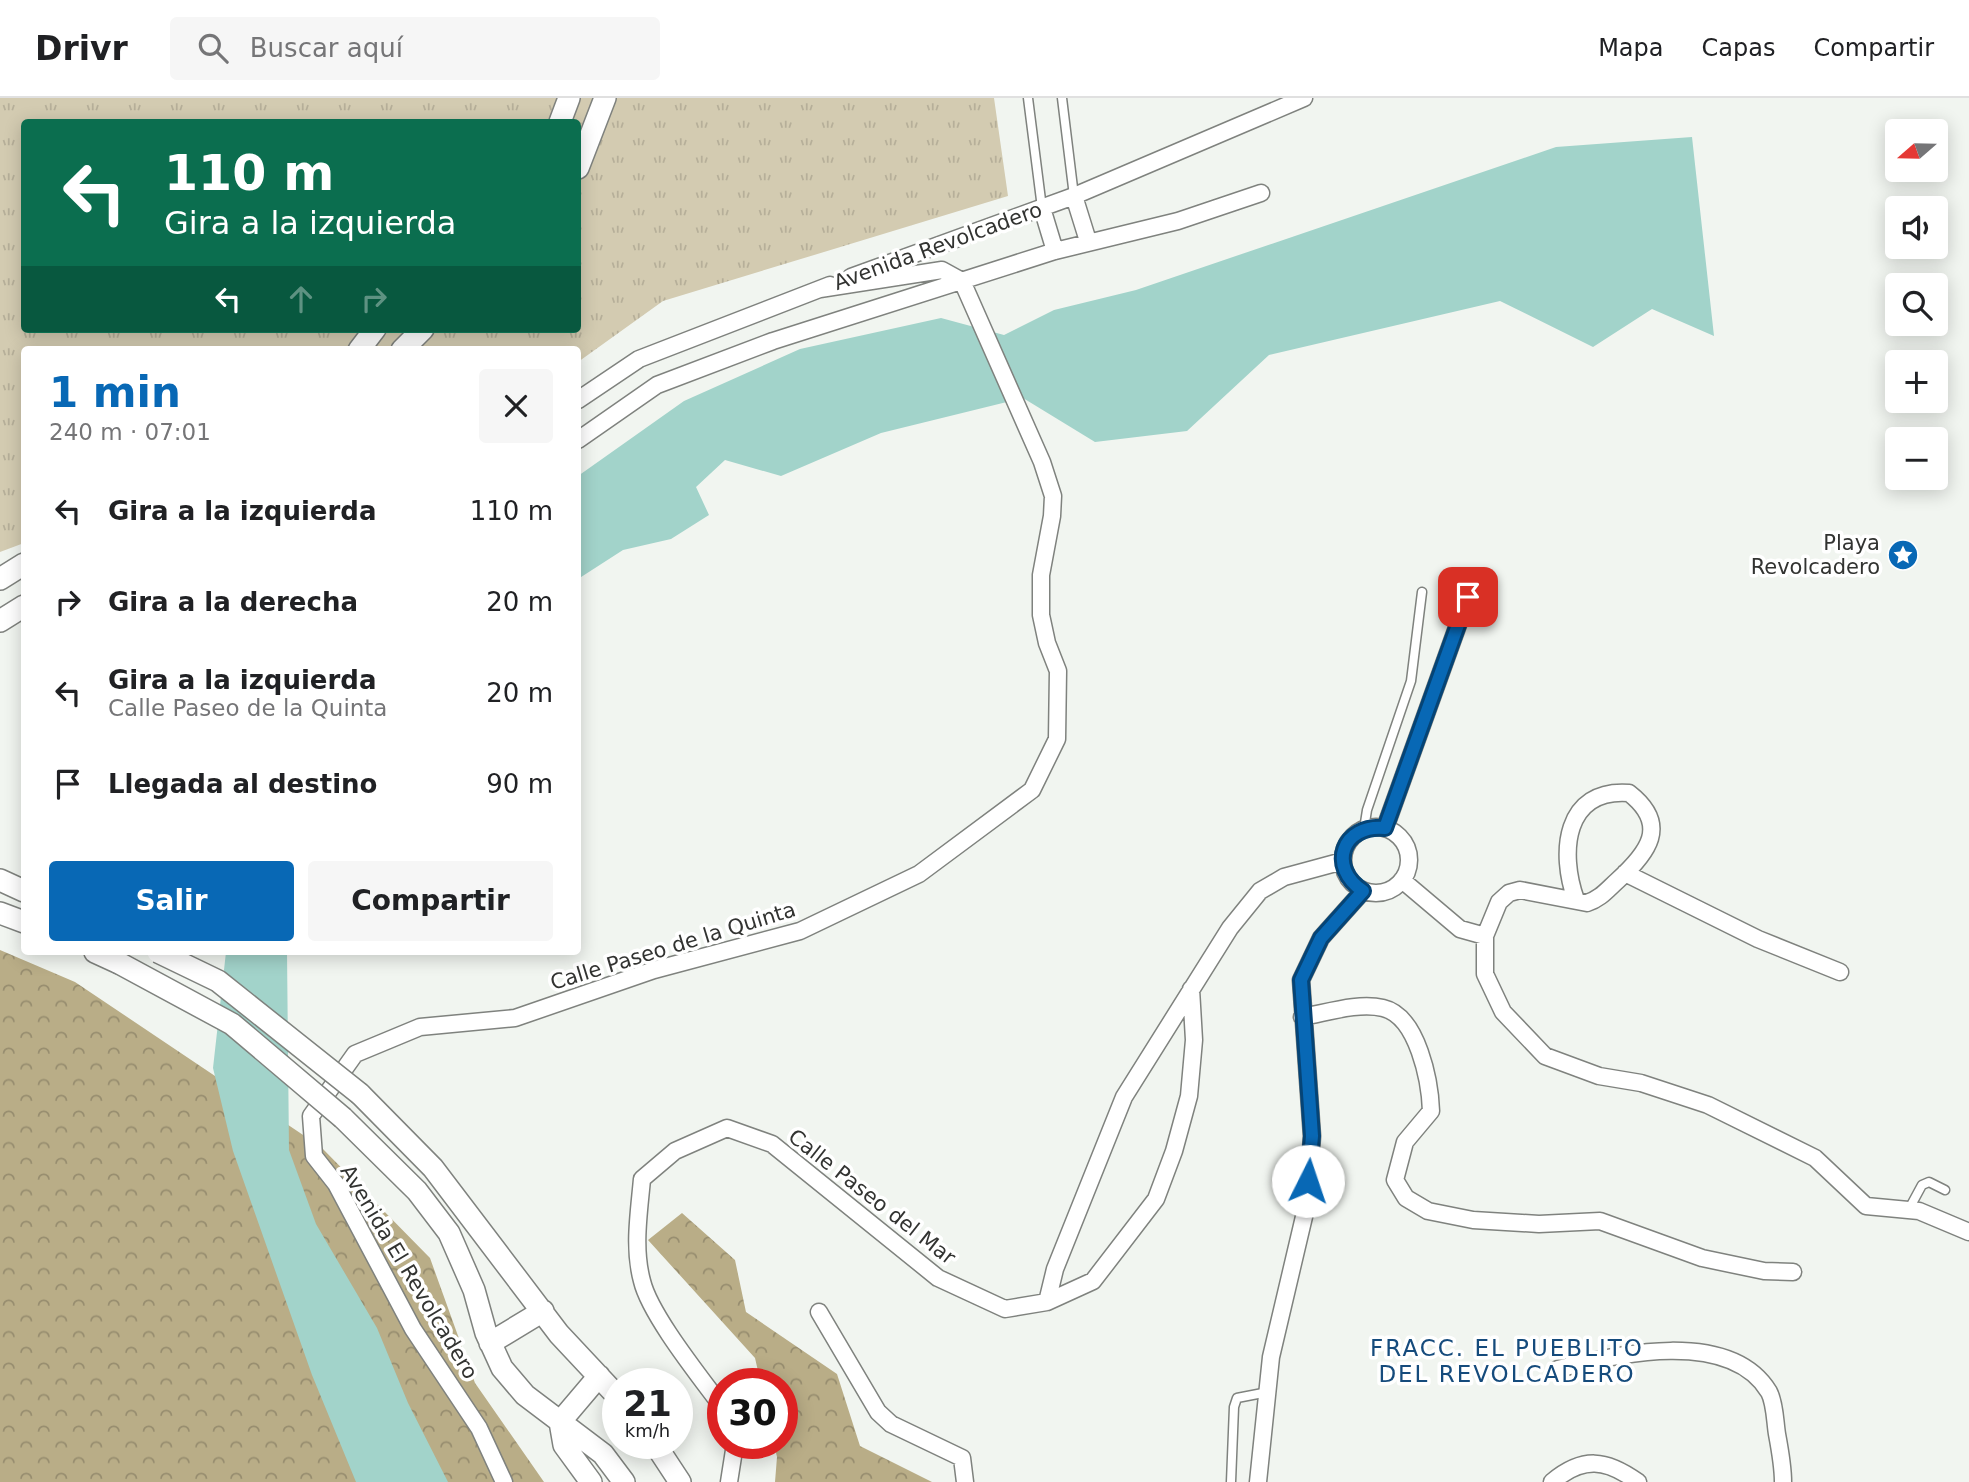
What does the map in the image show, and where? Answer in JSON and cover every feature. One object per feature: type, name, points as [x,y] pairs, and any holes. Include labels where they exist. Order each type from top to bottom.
[{"type":"main road","points":[[561,119],[569,98]]},
{"type":"main road","points":[[581,160],[605,98]]},
{"type":"main road","points":[[406,346],[419,333]]},
{"type":"main road","points":[[0,579],[21,566]]},
{"type":"main road","points":[[0,621],[21,608]]},
{"type":"main road","points":[[0,880],[21,890]]},
{"type":"main road","points":[[0,913],[21,921]]},
{"type":"main road","points":[[102,955],[232,1024],[343,1118],[417,1191],[449,1233],[474,1290],[490,1343],[502,1368],[525,1395],[603,1454],[624,1482]]},
{"type":"main road","points":[[164,955],[218,981],[360,1094],[433,1168],[559,1334],[602,1379]]},
{"type":"main road","points":[[490,1343],[543,1311]]},
{"type":"main road","points":[[560,1422],[599,1376]]},
{"type":"main road","points":[[560,1422],[564,1445],[591,1482]]},
{"type":"main road","points":[[665,1459],[680,1482]]},
{"type":"street","name":"Avenida Revolcadero","points":[[581,398],[639,359],[1074,196],[1304,98]]},
{"type":"street","name":"Avenida Revolcadero","points":[[581,438],[657,385],[773,341],[1055,251],[1178,220],[1261,193]]},
{"type":"street","points":[[1074,196],[1088,242]]},
{"type":"street","points":[[1042,208],[1055,251]]},
{"type":"street","points":[[820,289],[942,270],[962,281]]},
{"type":"street","name":"Calle Paseo de la Quinta","points":[[311,1116],[355,1054],[420,1027],[515,1018],[654,970],[800,931],[919,874],[1032,790],[1057,739],[1058,671],[1041,615],[1041,575],[1053,496],[1042,462],[962,281]]},
{"type":"street","points":[[1385,828],[1468,597]]},
{"type":"street","points":[[1576,900],[1566,868],[1572,829],[1580,809],[1597,796],[1613,792],[1629,793],[1641,802],[1649,814],[1652,830],[1641,858],[1596,900],[1587,903],[1520,890],[1509,893],[1499,902],[1485,936],[1485,974],[1503,1012],[1545,1056],[1599,1076],[1641,1083],[1708,1105],[1815,1158],[1866,1206],[1919,1211],[1969,1231]]},
{"type":"street","points":[[1385,828],[1402,840],[1409,860],[1402,880],[1389,891],[1363,891],[1353,884],[1342,861],[1345,848],[1353,836],[1364,829],[1385,828]]},
{"type":"street","points":[[1047,1302],[1055,1269],[1124,1097],[1230,928],[1260,891],[1284,877],[1342,861]]},
{"type":"street","points":[[1625,873],[1758,939],[1840,972]]},
{"type":"street","points":[[1402,880],[1461,929],[1485,936]]},
{"type":"street","points":[[1258,1482],[1271,1357],[1307,1204],[1312,1136],[1301,980],[1321,938],[1363,891]]},
{"type":"street","name":"Calle Paseo del Mar","points":[[707,1386],[671,1335],[642,1284],[636,1245],[642,1179],[675,1151],[727,1128],[772,1144],[938,1279],[1005,1309],[1047,1302],[1093,1281],[1156,1199],[1174,1152],[1189,1096],[1194,1040],[1191,989]]},
{"type":"street","points":[[1302,1017],[1362,1007],[1384,1008],[1399,1017],[1410,1031],[1430,1085],[1430,1111],[1405,1142],[1395,1180],[1406,1198],[1428,1211],[1474,1220],[1539,1224],[1600,1221],[1702,1258],[1764,1271],[1793,1272]]},
{"type":"street","name":"Avenida El Revolcadero","points":[[311,1116],[314,1156],[336,1184],[413,1329],[479,1428],[504,1482]]},
{"type":"street","points":[[819,1312],[878,1412],[891,1424],[962,1458],[965,1482]]},
{"type":"street","points":[[1558,1369],[1612,1356],[1668,1350],[1714,1355],[1742,1367],[1769,1393],[1783,1468],[1783,1482]]},
{"type":"street","points":[[729,1482],[733,1459]]},
{"type":"street","points":[[1552,1482],[1570,1468],[1591,1462],[1609,1465],[1629,1480]]},
{"type":"lane","points":[[1028,98],[1042,208]]},
{"type":"lane","points":[[1062,98],[1074,196]]},
{"type":"lane","points":[[1364,829],[1367,810],[1411,681],[1422,592]]},
{"type":"lane","points":[[1908,1212],[1922,1185],[1929,1182],[1945,1190]]},
{"type":"lane","points":[[1231,1482],[1234,1407],[1237,1398],[1268,1392]]},
{"type":"green space","points":[[0,98],[994,98],[1008,196],[663,301],[581,360],[581,346],[21,346],[21,544],[0,552]]},
{"type":"green space","points":[[0,950],[75,982],[321,1147],[430,1258],[475,1383],[544,1482],[0,1482]]},
{"type":"green space","points":[[682,1213],[735,1260],[746,1312],[837,1374],[860,1446],[932,1482],[775,1482],[777,1459],[798,1459],[798,1368],[757,1368],[755,1358],[648,1240]]},
{"type":"water","points":[[1692,137],[1714,336],[1652,309],[1593,347],[1500,301],[1269,355],[1187,431],[1095,442],[1023,398],[881,433],[781,476],[725,460],[696,487],[709,515],[671,539],[623,550],[581,577],[581,474],[684,401],[800,349],[941,318],[1004,335],[1054,310],[1136,290],[1556,147]]},
{"type":"water","points":[[226,955],[287,955],[289,1150],[316,1224],[377,1328],[408,1403],[448,1482],[356,1482],[312,1375],[233,1151],[213,1068]]},
{"type":"place","name":"Playa Revolcadero","points":[[1903,555]]},
{"type":"district","name":"FRACC. EL PUEBLITO DEL REVOLCADERO","points":[[1507,1361]]},
{"type":"route","points":[[1308,1181],[1312,1136],[1301,980],[1321,938],[1363,891],[1345,874],[1342,861],[1345,848],[1353,836],[1364,829],[1385,828],[1468,597]]}]
